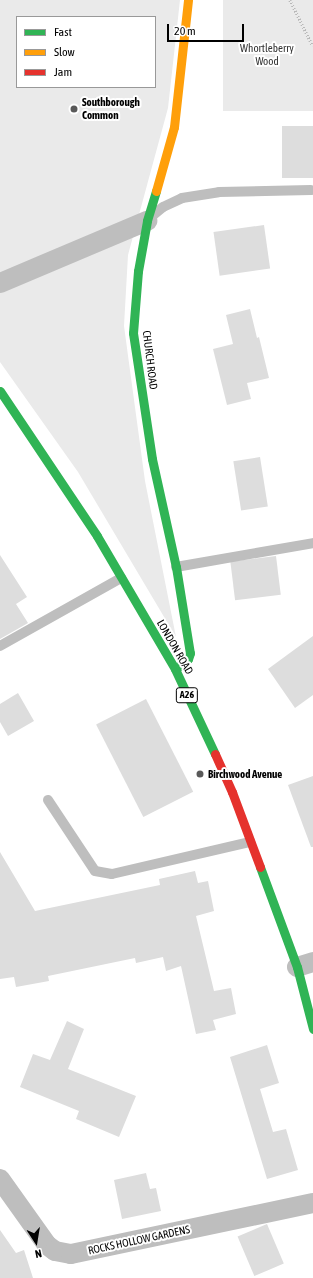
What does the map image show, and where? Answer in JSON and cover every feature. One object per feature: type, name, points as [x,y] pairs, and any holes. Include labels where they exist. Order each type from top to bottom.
[{"type":"main road","name":"CHURCH ROAD","points":[[175,669],[188,658],[190,653],[176,567],[152,459],[133,333],[138,271],[147,221],[174,127],[188,0]]},
{"type":"main road","name":"LONDON ROAD","points":[[1,393],[97,536],[175,669],[232,792],[250,842],[305,964],[313,1029]]},
{"type":"street","points":[[0,283],[147,221]]},
{"type":"street","name":"ROCKS HOLLOW GARDENS","points":[[0,1179],[47,1245],[55,1251],[71,1254],[313,1203]]},
{"type":"lane","points":[[147,221],[163,207],[182,198],[219,192],[311,190]]},
{"type":"lane","points":[[176,567],[313,543]]},
{"type":"lane","points":[[0,646],[121,578]]},
{"type":"lane","points":[[48,800],[95,871],[112,874],[250,842]]},
{"type":"path","points":[[290,0],[313,46]]},
{"type":"green space","name":"Southborough Common","points":[[0,0],[180,0],[168,108],[128,255],[124,326],[145,481],[176,637],[78,472],[0,362]]},
{"type":"green space","name":"Whortleberry Wood","points":[[223,0],[313,0],[313,111],[223,111]]},
{"type":"building","points":[[282,126],[313,126],[313,178],[282,178]]},
{"type":"building","points":[[264,225],[270,269],[220,276],[213,232]]},
{"type":"building","points":[[250,309],[257,338],[259,337],[269,378],[247,383],[251,399],[227,405],[213,349],[233,344],[226,315]]},
{"type":"building","points":[[260,457],[268,506],[241,511],[233,461]]},
{"type":"building","points":[[0,555],[27,597],[16,604],[28,623],[0,639]]},
{"type":"building","points":[[276,556],[281,595],[235,600],[230,562]]},
{"type":"building","points":[[313,636],[313,695],[295,708],[268,669]]},
{"type":"building","points":[[18,693],[34,721],[8,736],[0,722],[0,704]]},
{"type":"building","points":[[146,699],[193,792],[143,817],[96,724]]},
{"type":"building","points":[[313,776],[313,847],[311,847],[288,785]]},
{"type":"building","points":[[0,852],[35,911],[160,885],[159,879],[195,871],[198,883],[208,881],[214,911],[196,916],[214,991],[231,988],[236,1014],[213,1020],[216,1030],[196,1034],[181,966],[166,971],[163,957],[136,963],[135,958],[48,976],[49,981],[16,987],[14,977],[0,979]]},
{"type":"building","points":[[67,1021],[84,1029],[68,1069],[136,1096],[119,1137],[76,1119],[79,1111],[20,1087],[33,1054],[50,1060]]},
{"type":"building","points":[[267,1045],[279,1083],[260,1089],[273,1132],[286,1129],[298,1170],[267,1179],[230,1057]]},
{"type":"building","points":[[146,1173],[150,1189],[156,1188],[161,1211],[122,1219],[114,1180]]},
{"type":"building","points":[[267,1224],[284,1264],[254,1276],[238,1237]]},
{"type":"building","points":[[0,1230],[16,1253],[24,1250],[33,1278],[0,1278]]},
{"type":"traffic: fast","points":[[156,191],[147,221],[138,271],[133,333],[152,459],[176,567],[190,653],[188,659],[175,669]]},
{"type":"traffic: fast","points":[[0,391],[97,536],[175,669],[215,754]]},
{"type":"traffic: fast","points":[[260,867],[297,967],[313,1029]]},
{"type":"traffic: slow","points":[[156,191],[174,127],[188,0]]},
{"type":"traffic: jam","points":[[215,754],[232,792],[260,867]]},
{"type":"place","name":"Southborough Common","points":[[74,109]]},
{"type":"place","name":"Birchwood Avenue","points":[[200,774]]}]
